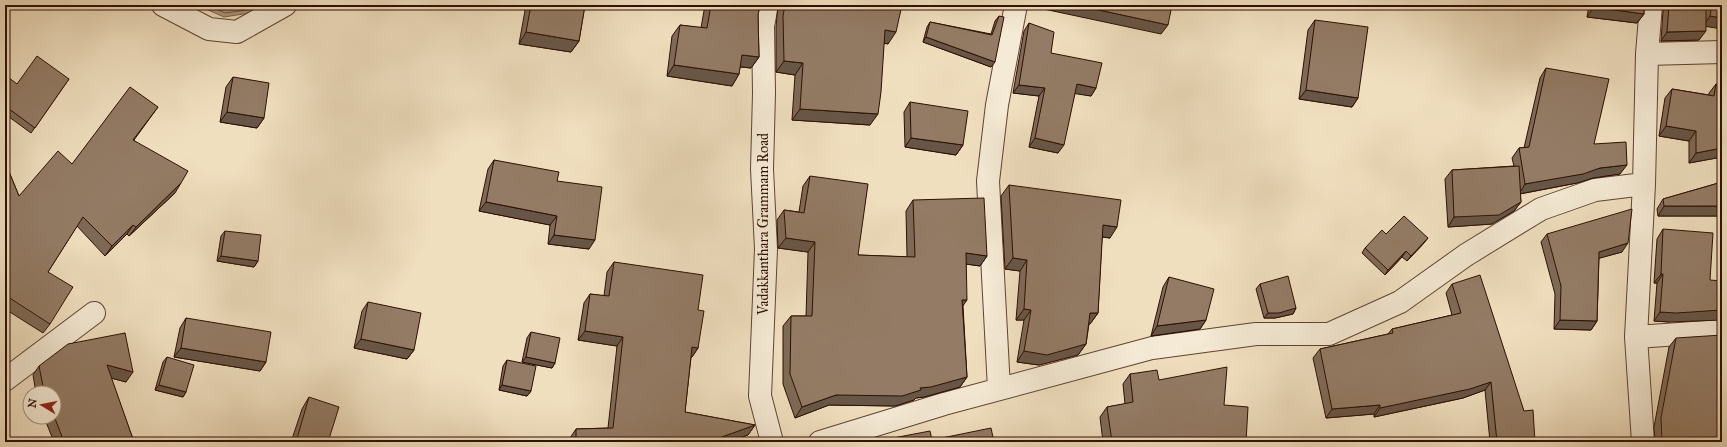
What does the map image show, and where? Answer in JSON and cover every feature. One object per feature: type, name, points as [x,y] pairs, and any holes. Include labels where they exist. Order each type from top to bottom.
[{"type":"street","points":[[162,5],[209,29],[237,32],[285,5]]},
{"type":"street","name":"Vadakkanthara Grammam Road","points":[[767,5],[763,26],[764,93],[762,169],[766,249],[760,396],[772,442]]},
{"type":"street","points":[[999,389],[988,181],[996,105],[1016,5]]},
{"type":"street","points":[[1643,442],[1636,337],[1651,5]]},
{"type":"street","points":[[1648,54],[1722,52]]},
{"type":"street","points":[[820,442],[944,404],[1152,348],[1256,334],[1329,334],[1400,302],[1466,255],[1541,209],[1595,190],[1644,184]]},
{"type":"street","points":[[5,380],[94,313]]},
{"type":"street","points":[[1636,337],[1722,331]]},
{"type":"water","points":[[197,5],[291,5],[288,7],[224,17]]},
{"type":"building","points":[[531,5],[585,5],[579,41],[526,32]]},
{"type":"building","points":[[711,5],[760,5],[758,15],[759,57],[742,55],[739,74],[674,65],[680,25],[707,28]]},
{"type":"building","points":[[785,5],[902,5],[896,32],[885,30],[878,114],[800,109],[803,63],[784,61],[783,16]]},
{"type":"building","points":[[1076,5],[1172,5],[1168,25]]},
{"type":"building","points":[[1594,5],[1644,5],[1644,14],[1594,7]]},
{"type":"building","points":[[1669,5],[1706,5],[1706,31],[1667,32]]},
{"type":"building","points":[[1712,5],[1722,5],[1722,18],[1710,16]]},
{"type":"building","points":[[999,16],[1004,17],[995,62],[926,37],[930,22],[992,35]]},
{"type":"building","points":[[1315,20],[1368,27],[1358,98],[1306,90]]},
{"type":"building","points":[[1029,23],[1054,32],[1051,53],[1102,63],[1096,88],[1077,84],[1064,145],[1035,138],[1045,88],[1019,85]]},
{"type":"building","points":[[37,56],[69,79],[35,128],[5,106],[5,82],[8,77],[17,84]]},
{"type":"building","points":[[1546,68],[1609,79],[1594,144],[1626,142],[1627,165],[1600,168],[1583,174],[1525,184],[1519,148],[1529,147]]},
{"type":"building","points":[[233,77],[269,83],[264,118],[227,112]]},
{"type":"building","points":[[1716,84],[1722,85],[1722,148],[1696,153],[1696,131],[1666,126],[1672,89],[1714,96]]},
{"type":"building","points":[[130,87],[158,107],[133,140],[188,171],[181,183],[136,227],[133,225],[112,246],[83,217],[48,272],[73,287],[50,324],[5,295],[5,162],[19,196],[58,151],[72,164]]},
{"type":"building","points":[[910,102],[968,111],[963,145],[911,138]]},
{"type":"building","points":[[494,160],[559,172],[557,181],[602,187],[595,240],[554,235],[557,216],[486,202]]},
{"type":"building","points":[[1519,166],[1521,202],[1499,215],[1454,217],[1452,170]]},
{"type":"building","points":[[810,176],[868,184],[858,255],[915,257],[913,200],[984,198],[987,256],[966,253],[967,300],[962,300],[967,377],[931,387],[920,388],[921,390],[902,396],[836,395],[802,407],[790,374],[791,316],[812,316],[815,242],[786,238],[784,210],[804,213]]},
{"type":"building","points":[[1722,182],[1722,206],[1664,206],[1663,199]]},
{"type":"building","points":[[1009,185],[1121,200],[1117,227],[1103,225],[1098,313],[1090,313],[1086,344],[1047,355],[1024,351],[1031,310],[1024,309],[1027,260],[1013,258]]},
{"type":"building","points":[[1632,209],[1628,243],[1599,252],[1597,321],[1560,320],[1561,286],[1547,234]]},
{"type":"building","points":[[1404,216],[1428,238],[1411,256],[1406,251],[1388,270],[1365,248],[1382,230],[1386,234]]},
{"type":"building","points":[[1663,229],[1713,233],[1710,280],[1722,281],[1722,310],[1676,313],[1660,312],[1663,274],[1661,274]]},
{"type":"building","points":[[225,231],[261,235],[258,261],[221,256]]},
{"type":"building","points":[[614,262],[703,275],[698,310],[704,311],[698,348],[692,347],[685,412],[755,425],[708,442],[576,442],[576,429],[613,428],[623,337],[585,331],[590,294],[609,296]]},
{"type":"building","points":[[1480,275],[1524,411],[1533,410],[1535,442],[1497,442],[1491,382],[1470,389],[1380,408],[1380,405],[1332,409],[1320,349],[1393,333],[1392,329],[1461,313],[1452,284]]},
{"type":"building","points":[[1288,276],[1296,308],[1279,313],[1268,313],[1260,284]]},
{"type":"building","points":[[1169,277],[1214,289],[1206,320],[1157,326]]},
{"type":"building","points":[[368,302],[421,313],[414,350],[361,339]]},
{"type":"building","points":[[186,318],[271,332],[266,362],[181,348]]},
{"type":"building","points":[[531,332],[560,338],[555,363],[526,357]]},
{"type":"building","points":[[125,333],[133,372],[107,365],[134,442],[64,442],[57,425],[62,425],[62,385],[43,385],[39,366],[68,344]]},
{"type":"building","points":[[1722,335],[1722,442],[1662,442],[1661,418],[1676,338]]},
{"type":"building","points":[[167,357],[194,365],[186,392],[159,385]]},
{"type":"building","points":[[507,360],[536,366],[531,391],[502,385]]},
{"type":"building","points":[[1227,367],[1224,405],[1248,407],[1246,442],[1112,442],[1107,407],[1133,402],[1130,374],[1157,370],[1159,380]]},
{"type":"building","points":[[309,397],[339,407],[328,442],[296,442]]},
{"type":"building","points":[[991,428],[994,442],[872,442],[930,431],[932,440]]}]
